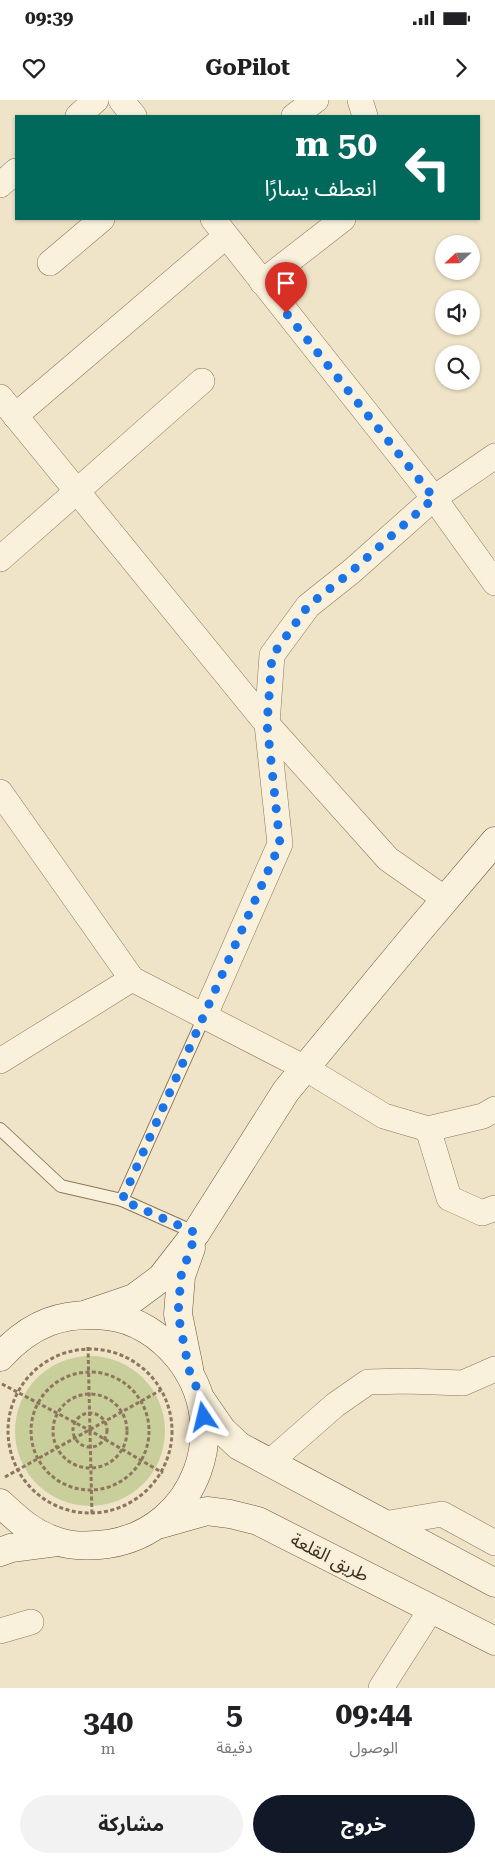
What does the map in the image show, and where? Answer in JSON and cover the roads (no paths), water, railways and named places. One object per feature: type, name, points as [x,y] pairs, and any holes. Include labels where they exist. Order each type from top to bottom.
[{"type":"main road","points":[[87,1314],[134,1298],[161,1278],[196,1233],[286,1091],[495,841]]},
{"type":"main road","points":[[196,1233],[181,1276],[178,1314],[189,1370],[202,1400],[222,1430],[240,1446],[495,1583]]},
{"type":"main road","points":[[0,1337],[34,1328],[60,1317],[87,1314],[117,1317],[145,1328],[170,1346],[189,1370]]},
{"type":"main road","points":[[0,1357],[13,1343],[34,1328]]},
{"type":"main road","points":[[0,1552],[11,1548],[57,1542],[91,1546],[126,1541],[157,1525],[182,1501],[199,1469],[206,1435],[202,1400]]},
{"type":"main road","points":[[0,1503],[24,1526],[57,1542]]},
{"type":"main road","name":"طريق القلعة","points":[[157,1525],[207,1511],[258,1521],[491,1641]]},
{"type":"street","points":[[79,115],[96,100]]},
{"type":"street","points":[[121,100],[133,115]]},
{"type":"street","points":[[295,115],[316,100]]},
{"type":"street","points":[[360,100],[365,115]]},
{"type":"street","points":[[0,185],[15,172]]},
{"type":"street","points":[[50,263],[101,220]]},
{"type":"street","points":[[262,282],[341,220]]},
{"type":"street","points":[[445,899],[388,859],[267,724],[8,406],[220,227],[434,498],[495,582]]},
{"type":"street","points":[[0,559],[202,381]]},
{"type":"street","points":[[204,1017],[280,844],[267,724],[272,656],[308,606],[352,571],[434,498],[495,456]]},
{"type":"street","points":[[0,792],[132,979],[305,1068],[384,1116],[428,1129],[483,1116],[495,1109]]},
{"type":"street","points":[[0,1061],[132,979]]},
{"type":"street","points":[[428,1129],[449,1198],[482,1213],[495,1208]]},
{"type":"street","points":[[270,1462],[336,1405],[368,1382],[463,1383],[495,1369]]},
{"type":"street","points":[[384,1524],[442,1514],[495,1543]]},
{"type":"street","points":[[381,1688],[430,1611],[430,1608]]},
{"type":"street","points":[[0,1631],[31,1622]]},
{"type":"lane","points":[[122,1200],[204,1017]]},
{"type":"lane","points":[[0,1129],[61,1186],[122,1200],[196,1233]]}]
